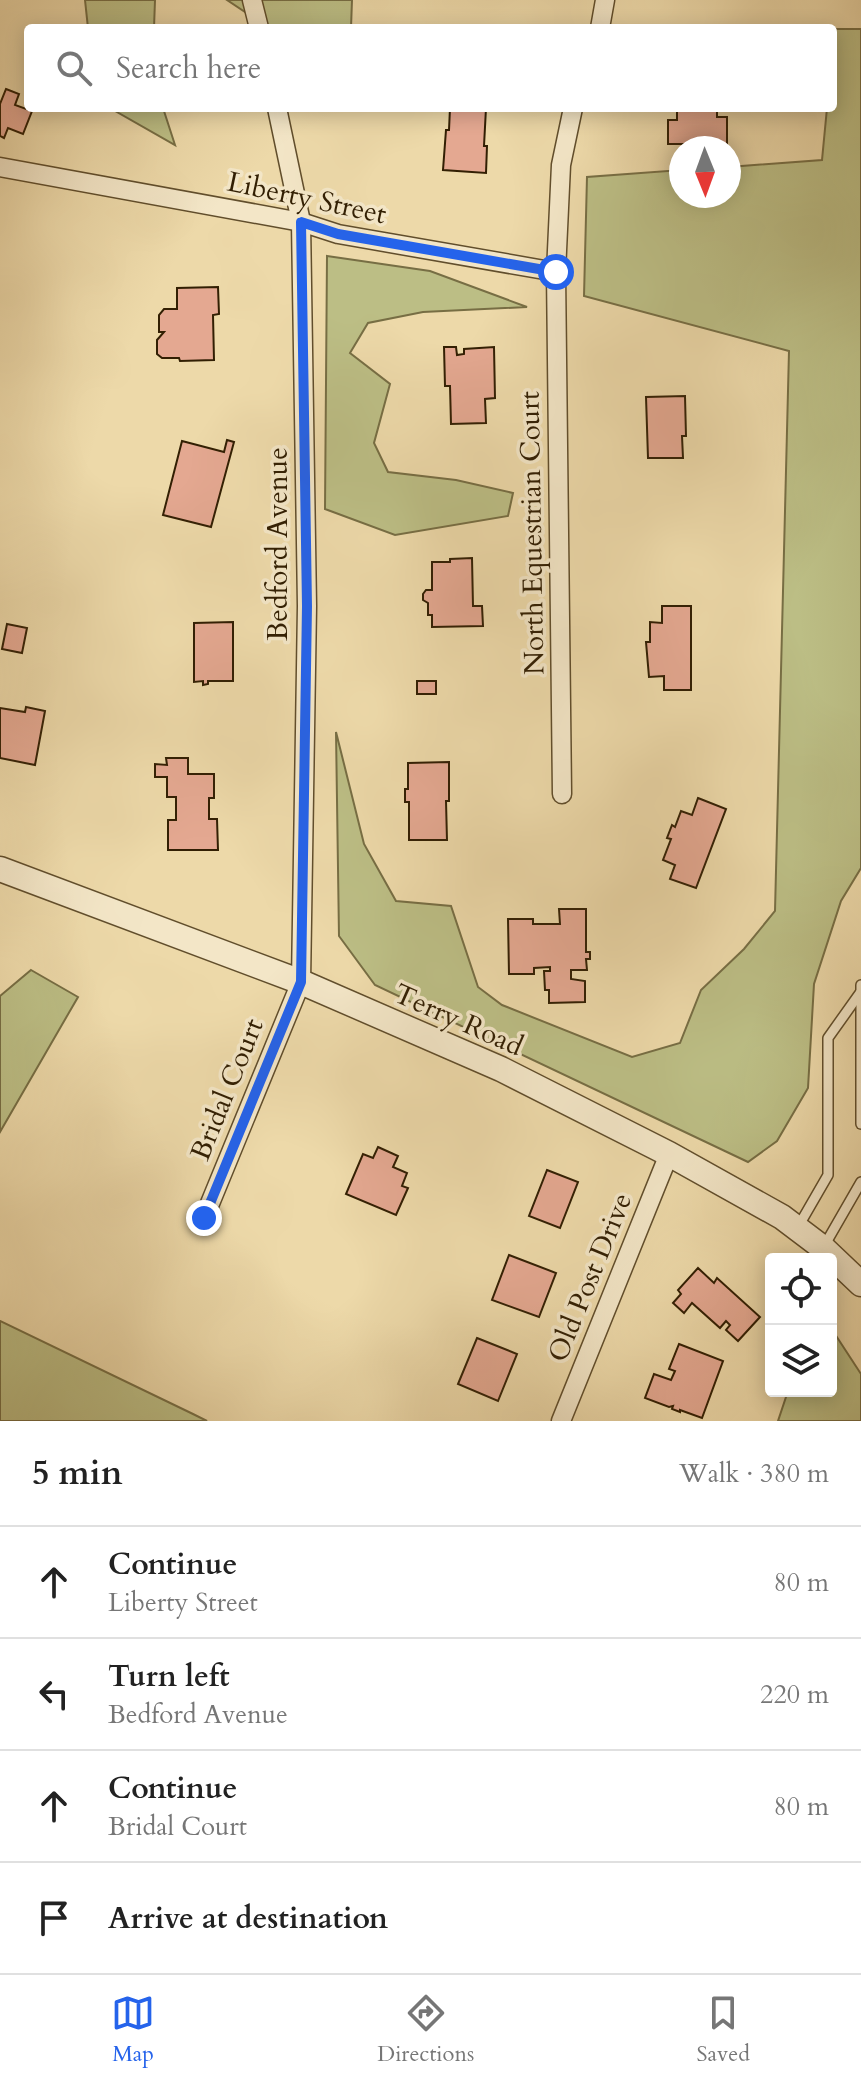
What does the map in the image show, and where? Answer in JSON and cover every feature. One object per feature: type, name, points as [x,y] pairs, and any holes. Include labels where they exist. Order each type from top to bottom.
[{"type":"street","points":[[252,0],[258,24]]},
{"type":"street","points":[[601,24],[605,0]]},
{"type":"street","name":"Bedford Avenue","points":[[278,112],[301,222],[307,606],[301,982]]},
{"type":"street","name":"North Equestrian Court","points":[[562,794],[556,272],[561,165],[572,112]]},
{"type":"street","name":"Liberty Street","points":[[0,167],[301,222],[338,234],[556,272]]},
{"type":"street","name":"Terry Road","points":[[0,869],[301,982],[501,1069],[669,1154],[782,1217],[823,1248],[861,1284]]},
{"type":"street","name":"Bridal Court","points":[[204,1218],[301,982]]},
{"type":"street","name":"Old Post Drive","points":[[561,1421],[669,1154]]},
{"type":"lane","points":[[861,985],[861,1124]]},
{"type":"lane","points":[[798,1228],[828,1175],[828,1038],[860,993]]},
{"type":"lane","points":[[823,1248],[861,1182]]},
{"type":"green space","points":[[85,0],[155,0],[154,24],[88,24]]},
{"type":"green space","points":[[227,0],[352,0],[351,24],[263,24]]},
{"type":"green space","points":[[837,29],[861,29],[861,868],[841,901],[814,984],[808,1088],[777,1141],[748,1162],[375,985],[339,936],[336,732],[364,844],[396,901],[451,906],[478,987],[502,1005],[632,1057],[680,1043],[701,990],[744,949],[775,911],[789,351],[584,296],[587,177],[669,171],[669,208],[741,208],[741,166],[822,160],[827,112],[837,112]]},
{"type":"green space","points":[[117,112],[164,112],[175,145]]},
{"type":"green space","points":[[327,256],[430,271],[527,307],[423,312],[368,323],[350,353],[390,384],[374,443],[388,472],[456,480],[513,493],[508,516],[395,535],[325,509]]},
{"type":"green space","points":[[31,970],[78,997],[0,1132],[0,996]]},
{"type":"green space","points":[[0,1321],[193,1414],[207,1421],[0,1421]]},
{"type":"green space","points":[[837,1337],[861,1374],[861,1421],[778,1421],[786,1397],[837,1397]]},
{"type":"building","points":[[6,89],[19,94],[15,105],[24,108],[24,112],[32,112],[23,134],[8,128],[4,138],[0,136],[0,104]]},
{"type":"building","points":[[450,112],[486,112],[486,173],[443,170],[446,130],[449,130]]},
{"type":"building","points":[[677,112],[717,112],[717,117],[727,117],[727,136],[669,136],[668,144],[668,120],[677,120]]},
{"type":"building","points":[[218,287],[219,314],[213,315],[214,360],[180,361],[179,358],[162,358],[157,354],[157,340],[164,332],[159,332],[159,315],[164,309],[177,309],[177,288]]},
{"type":"building","points":[[444,347],[456,347],[457,355],[464,354],[464,349],[494,347],[495,398],[485,399],[486,423],[451,424],[450,386],[445,386]]},
{"type":"building","points":[[685,396],[683,458],[648,458],[646,397]]},
{"type":"building","points":[[227,440],[234,442],[211,527],[163,515],[182,441],[224,452]]},
{"type":"building","points":[[472,558],[473,606],[482,606],[483,626],[432,627],[432,615],[428,615],[428,603],[423,600],[423,594],[426,590],[432,590],[432,562]]},
{"type":"building","points":[[662,606],[691,606],[691,690],[664,690],[664,676],[649,677],[646,642],[650,642],[650,622],[662,623]]},
{"type":"building","points":[[233,622],[233,681],[208,681],[203,685],[203,681],[194,682],[194,623]]},
{"type":"building","points":[[7,624],[27,628],[22,653],[2,649]]},
{"type":"building","points":[[417,681],[436,681],[436,694],[417,694]]},
{"type":"building","points":[[26,707],[45,711],[35,765],[0,758],[0,708],[25,712]]},
{"type":"building","points":[[166,758],[188,758],[188,774],[214,774],[214,798],[209,798],[209,819],[217,819],[218,850],[168,850],[168,820],[176,820],[176,797],[167,797],[167,777],[155,777],[155,764],[167,765]]},
{"type":"building","points":[[449,762],[447,840],[409,840],[409,802],[405,802],[408,763]]},
{"type":"building","points":[[698,798],[726,809],[696,888],[670,879],[675,865],[663,860],[671,839],[667,838],[672,825],[675,827],[681,811],[692,815]]},
{"type":"building","points":[[559,909],[586,909],[586,952],[590,952],[590,959],[586,959],[587,970],[571,970],[571,979],[585,981],[585,1002],[549,1003],[544,971],[550,971],[550,967],[534,968],[534,974],[509,974],[508,919],[533,919],[533,924],[560,924]]},
{"type":"building","points":[[378,1147],[398,1156],[393,1167],[407,1173],[402,1186],[408,1188],[396,1215],[346,1194],[363,1154],[373,1158]]},
{"type":"building","points":[[547,1170],[578,1182],[560,1228],[529,1216]]},
{"type":"building","points":[[509,1255],[556,1273],[539,1317],[492,1300]]},
{"type":"building","points":[[698,1268],[714,1283],[717,1278],[760,1317],[738,1341],[726,1330],[730,1325],[726,1321],[720,1328],[692,1303],[684,1313],[673,1303],[681,1294],[678,1290]]},
{"type":"building","points":[[477,1338],[517,1354],[498,1401],[458,1384]]},
{"type":"building","points":[[679,1344],[723,1361],[702,1418],[645,1398],[654,1374],[671,1380],[675,1371],[669,1369]]},
{"type":"route","points":[[204,1218],[301,982],[307,606],[301,222],[338,234],[556,272]]}]
